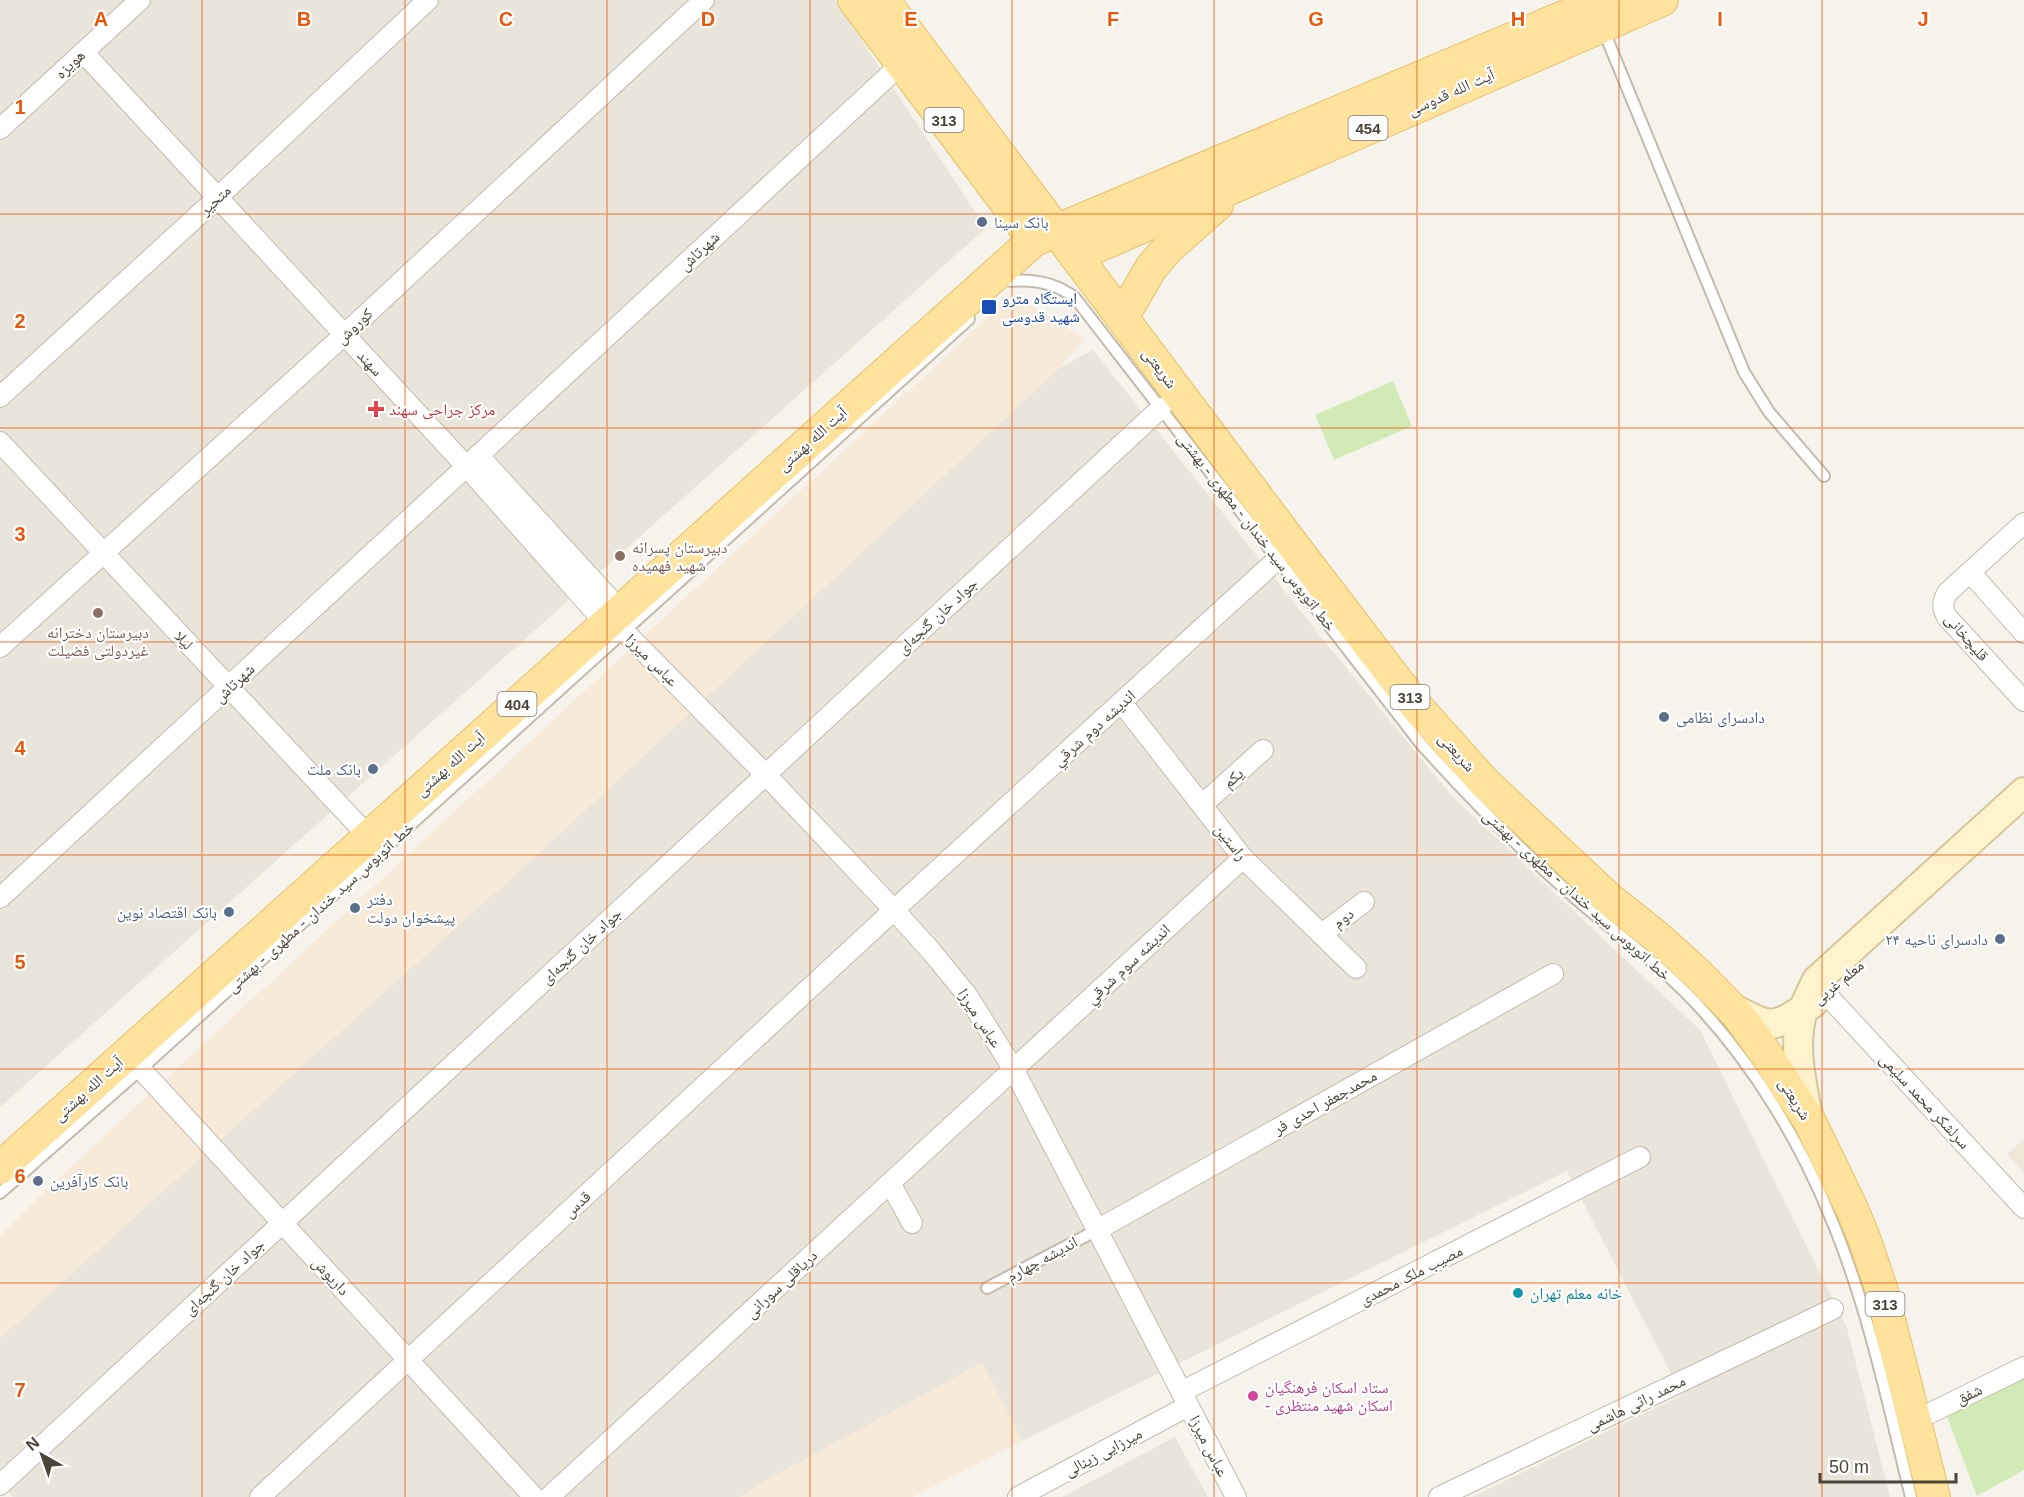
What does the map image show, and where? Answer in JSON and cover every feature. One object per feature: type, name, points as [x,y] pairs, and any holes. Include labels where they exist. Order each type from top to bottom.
[{"type":"main road","name":"شریعتی","points":[[854,0],[910,56],[1048,248],[1122,318],[1170,400],[1285,552],[1417,707],[1484,782],[1580,873],[1656,936],[1728,1006],[1762,1048],[1809,1120],[1864,1238],[1881,1288],[1934,1497]]},
{"type":"main road","name":"شریعتی","points":[[883,0],[910,56]]},
{"type":"main road","name":"آیت الله قدوسی","points":[[1048,248],[1598,8],[1662,0]]},
{"type":"main road","name":"آیت الله قدوسی","points":[[1048,248],[1244,182],[1598,8]]},
{"type":"main road","points":[[1122,318],[1141,282],[1169,247],[1244,182]]},
{"type":"main road","name":"آیت الله بهشتی","points":[[0,1168],[134,1062],[369,837],[1048,248]]},
{"type":"main road","name":"معلم غربی","points":[[1929,891],[2024,792]]},
{"type":"main road","name":"معلم غربی","points":[[1809,1120],[1797,1056],[1798,1035],[1815,1002],[1817,980],[2024,818]]},
{"type":"main road","points":[[1728,1006],[1761,1023],[1772,1025],[1779,1024],[1815,1002]]},
{"type":"street","name":"هویزه","points":[[0,129],[140,0]]},
{"type":"street","name":"متحیر","points":[[0,397],[428,0]]},
{"type":"street","name":"کوروش","points":[[0,647],[344,335],[704,0]]},
{"type":"street","name":"سهند","points":[[83,52],[344,335],[472,461],[616,621]]},
{"type":"street","name":"شهرتاش","points":[[0,898],[910,56]]},
{"type":"street","name":"جواد خان گنجه‌ای","points":[[0,1485],[1170,400]]},
{"type":"street","name":"لیلا","points":[[0,442],[369,837]]},
{"type":"street","name":"قلیچخانی","points":[[2024,523],[1947,593],[1943,601],[1943,609],[1947,617],[2024,701]]},
{"type":"street","name":"انديشه دوم شرقي","points":[[894,910],[1285,552]]},
{"type":"street","points":[[1970,572],[2024,633]]},
{"type":"street","name":"عباس میرزا","points":[[616,621],[894,910],[967,995],[1014,1071],[1236,1497]]},
{"type":"street","name":"راستین","points":[[1122,703],[1243,858],[1356,968]]},
{"type":"street","name":"یکم","points":[[1202,805],[1263,750]]},
{"type":"street","name":"اندیشه سوم شرقي","points":[[1014,1071],[1243,858]]},
{"type":"street","name":"دوم","points":[[1322,934],[1364,902]]},
{"type":"street","name":"قدس","points":[[261,1497],[894,910]]},
{"type":"street","name":"محمدجعفر احدی فر","points":[[1097,1230],[1553,974]]},
{"type":"street","name":"سرلشکر محمد سلیمی","points":[[1815,1002],[2024,1208]]},
{"type":"street","name":"داریوش","points":[[134,1062],[534,1497]]},
{"type":"street","name":"دریاقلی سورانی","points":[[549,1497],[1014,1071]]},
{"type":"street","name":"مصیب ملک محمدی","points":[[1185,1399],[1640,1157]]},
{"type":"street","points":[[890,1183],[912,1223]]},
{"type":"street","name":"محمد راثی هاشمی","points":[[1439,1497],[1833,1309]]},
{"type":"street","name":"شفق","points":[[1914,1421],[2024,1367]]},
{"type":"street","name":"میرزایی زینالی","points":[[1018,1497],[1185,1399]]},
{"type":"lane","points":[[1598,8],[1744,372],[1769,412],[1824,476]]},
{"type":"lane","points":[[1048,248],[1008,284],[1040,281],[1061,288],[1075,298],[1170,400]]},
{"type":"lane","name":"خط اتوبوس سید خندان - مطهری - بهشتی","points":[[0,1193],[134,1062],[616,621],[975,314]]},
{"type":"lane","name":"خط اتوبوس سید خندان - مطهری - بهشتی","points":[[1285,552],[1402,721],[1442,767],[1540,866],[1684,991],[1720,1030],[1751,1071],[1793,1140],[1820,1192],[1834,1226],[1859,1296],[1911,1497]]},
{"type":"lane","name":"اندیشه چهارم","points":[[987,1288],[1097,1230]]},
{"type":"shaded area","points":[[0,0],[835,0],[986,228],[0,1107]]},
{"type":"shaded area","points":[[1013,294],[1085,339],[1058,369],[551,842],[0,1338],[0,1236],[44,1192]]},
{"type":"shaded area","points":[[1093,350],[1334,653],[1452,796],[1700,1030],[1847,1328],[1890,1497],[1472,1497],[1682,1395],[1567,1171],[1022,1441],[982,1363],[740,1497],[13,1497],[0,1482],[0,1338],[551,842],[1058,369]]},
{"type":"shaded area","points":[[2024,1139],[2024,1173],[2007,1154]]},
{"type":"shaded area","points":[[982,1363],[1022,1441],[912,1497],[740,1497],[767,1480]]},
{"type":"shaded area","points":[[1175,1437],[1208,1497],[1062,1497]]},
{"type":"green space","points":[[1393,381],[1412,426],[1334,460],[1315,415]]},
{"type":"green space","points":[[2024,1373],[2024,1470],[1977,1496],[1946,1414]]},
{"type":"place","name":"بانک سینا","points":[[982,222]]},
{"type":"place","name":"ایستگاه مترو شهید قدوسی","points":[[989,307]]},
{"type":"place","name":"مرکز جراحی سهند","points":[[376,409]]},
{"type":"place","name":"دبیرستان پسرانه شهید فهمیده","points":[[620,556]]},
{"type":"place","name":"دبيرستان دخترانه غیردولتی فضیلت","points":[[98,613]]},
{"type":"place","name":"دادسرای نظامی","points":[[1664,717]]},
{"type":"place","name":"بانک ملت","points":[[373,769]]},
{"type":"place","name":"دفتر پیشخوان دولت","points":[[355,908]]},
{"type":"place","name":"بانک اقتصاد نوین","points":[[229,912]]},
{"type":"place","name":"دادسرای ناحیه ۲۴","points":[[2000,939]]},
{"type":"place","name":"بانک کارآفرین","points":[[38,1181]]},
{"type":"place","name":"خانه معلم تهران","points":[[1518,1293]]},
{"type":"place","name":"ستاد اسکان فرهنگیان - اسکان شهید منتظری","points":[[1253,1396]]}]
